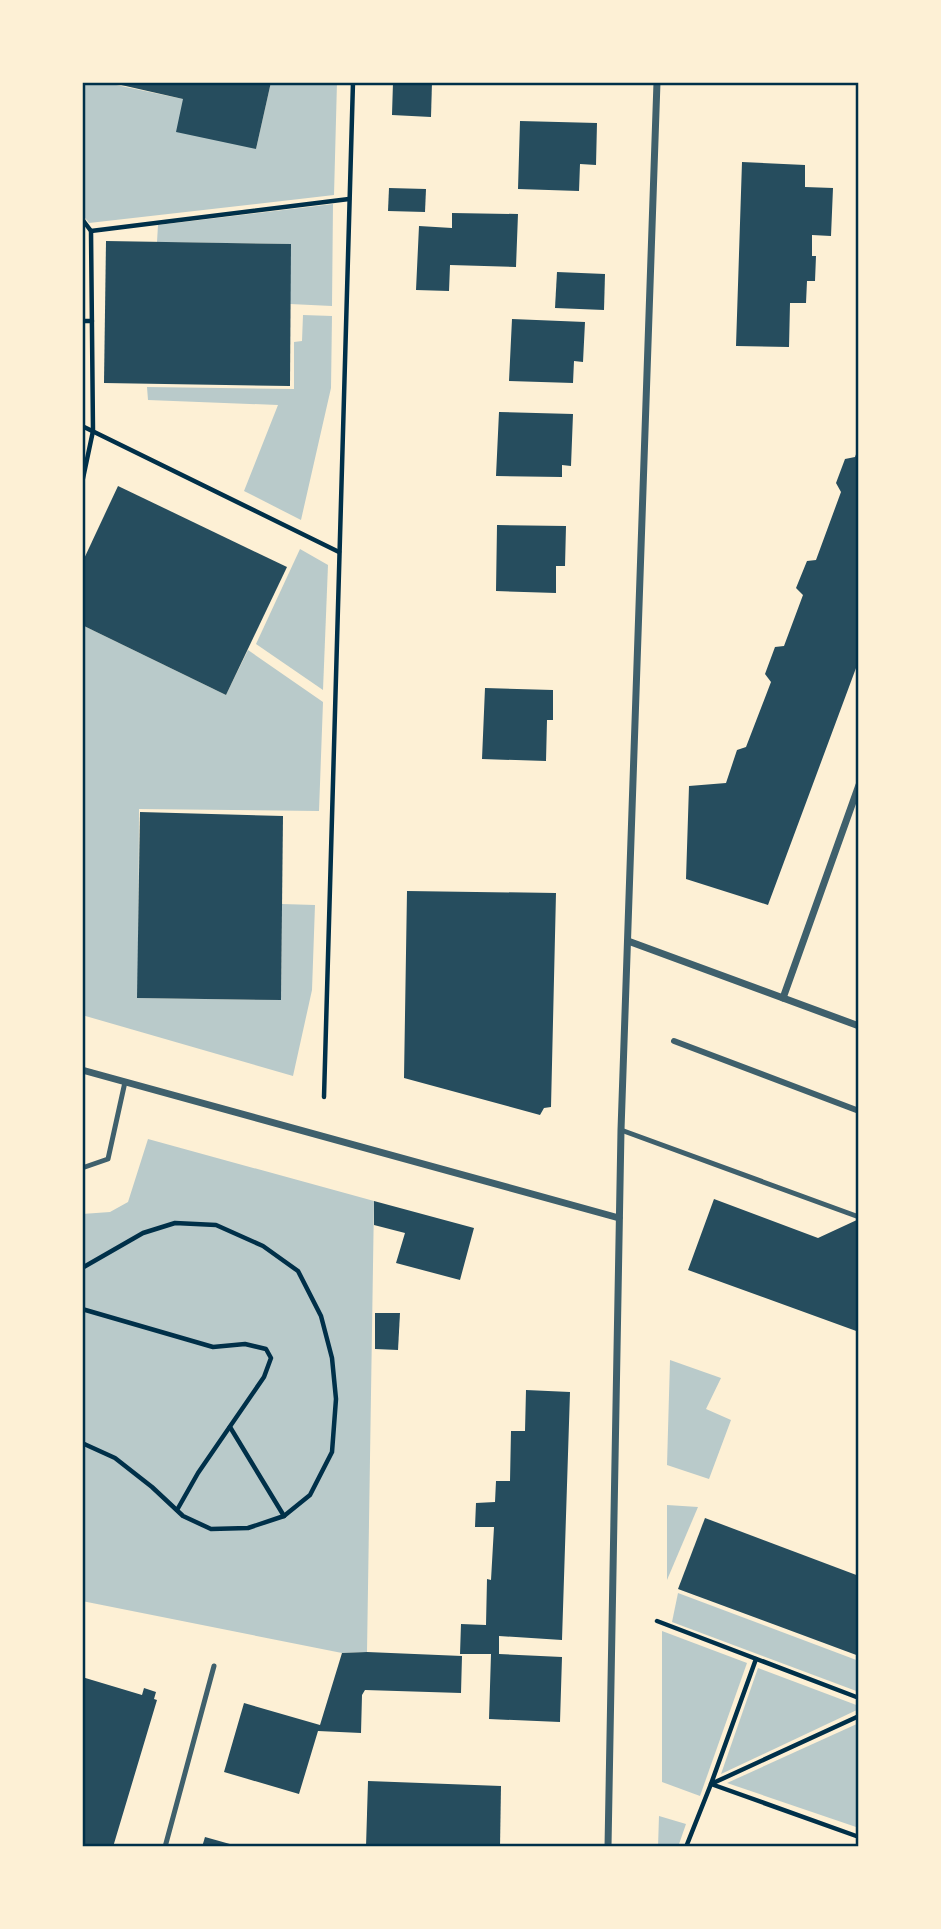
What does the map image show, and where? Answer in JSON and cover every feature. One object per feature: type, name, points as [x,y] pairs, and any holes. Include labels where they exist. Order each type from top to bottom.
[{"type":"street","points":[[608,1847],[621,1129],[657,82]]},
{"type":"street","points":[[783,998],[859,785]]},
{"type":"street","points":[[628,941],[859,1026]]},
{"type":"street","points":[[674,1041],[859,1111]]},
{"type":"street","points":[[82,1070],[619,1218]]},
{"type":"lane","points":[[82,1168],[108,1159],[125,1082]]},
{"type":"lane","points":[[621,1129],[859,1217]]},
{"type":"lane","points":[[165,1847],[214,1666]]},
{"type":"path","points":[[324,1097],[353,82]]},
{"type":"path","points":[[91,231],[349,199]]},
{"type":"path","points":[[82,219],[91,231],[93,431],[82,483]]},
{"type":"path","points":[[82,321],[92,321]]},
{"type":"path","points":[[82,426],[339,552]]},
{"type":"path","points":[[82,1268],[142,1233],[175,1223],[216,1225],[263,1246],[298,1271],[321,1316],[332,1358],[337,1399],[332,1452],[310,1495],[284,1516],[248,1528],[211,1529],[183,1516],[114,1458],[82,1443]]},
{"type":"path","points":[[82,1309],[213,1347],[245,1343],[266,1349],[271,1358],[264,1377],[198,1473],[177,1510]]},
{"type":"path","points":[[230,1427],[284,1516]]},
{"type":"path","points":[[657,1621],[859,1698]]},
{"type":"path","points":[[685,1847],[711,1784],[755,1659]]},
{"type":"path","points":[[711,1784],[859,1716]]},
{"type":"path","points":[[711,1784],[859,1837]]},
{"type":"shaded area","points":[[82,82],[102,82],[183,99],[256,149],[271,82],[337,82],[334,195],[89,223],[82,214]]},
{"type":"shaded area","points":[[333,204],[332,306],[290,304],[290,244],[157,242],[158,225]]},
{"type":"shaded area","points":[[303,315],[332,316],[331,388],[301,520],[244,491],[278,405],[148,400],[147,387],[294,389],[294,342],[302,341]]},
{"type":"shaded area","points":[[300,549],[328,565],[323,690],[256,644]]},
{"type":"shaded area","points":[[82,625],[226,695],[248,650],[323,702],[319,811],[139,809],[138,998],[281,1000],[282,904],[315,905],[312,990],[293,1076],[82,1015]]},
{"type":"shaded area","points":[[148,1139],[374,1201],[367,1652],[342,1653],[82,1601],[82,1214],[110,1212],[128,1202]]},
{"type":"shaded area","points":[[670,1360],[721,1378],[706,1409],[731,1420],[709,1479],[667,1465]]},
{"type":"shaded area","points":[[667,1505],[698,1507],[667,1580]]},
{"type":"shaded area","points":[[678,1593],[859,1661],[859,1692],[672,1622]]},
{"type":"shaded area","points":[[662,1631],[747,1663],[700,1796],[662,1782]]},
{"type":"shaded area","points":[[758,1668],[859,1706],[859,1709],[721,1774]]},
{"type":"shaded area","points":[[859,1723],[859,1828],[727,1783]]},
{"type":"shaded area","points":[[659,1816],[686,1824],[678,1847],[658,1847]]},
{"type":"building","points":[[108,82],[271,82],[256,149],[176,132],[183,99]]},
{"type":"building","points":[[393,82],[432,82],[431,117],[392,115]]},
{"type":"building","points":[[520,121],[597,123],[596,165],[580,164],[579,191],[518,189]]},
{"type":"building","points":[[742,162],[805,165],[805,187],[833,188],[831,236],[812,235],[812,256],[816,256],[815,281],[807,281],[806,303],[790,303],[789,347],[736,346]]},
{"type":"building","points":[[389,188],[426,189],[425,212],[388,211]]},
{"type":"building","points":[[452,213],[518,214],[516,267],[450,265],[449,291],[416,290],[419,226],[452,228]]},
{"type":"building","points":[[106,241],[291,244],[290,386],[104,383]]},
{"type":"building","points":[[557,272],[605,274],[604,310],[555,308]]},
{"type":"building","points":[[512,319],[585,322],[583,362],[574,361],[573,383],[509,381]]},
{"type":"building","points":[[499,412],[573,414],[571,466],[562,465],[562,477],[496,476]]},
{"type":"building","points":[[859,446],[859,660],[768,905],[686,879],[689,786],[726,783],[737,750],[746,747],[771,682],[765,674],[775,647],[784,646],[803,595],[796,588],[807,561],[816,560],[841,492],[836,483],[845,459],[855,457]]},
{"type":"building","points":[[118,486],[287,567],[226,695],[82,625],[82,563]]},
{"type":"building","points":[[497,525],[566,526],[565,566],[556,566],[556,593],[496,591]]},
{"type":"building","points":[[485,688],[553,690],[553,720],[547,720],[546,761],[482,759]]},
{"type":"building","points":[[140,812],[283,816],[281,1000],[137,998]]},
{"type":"building","points":[[407,891],[556,893],[551,1107],[544,1108],[540,1115],[404,1078]]},
{"type":"building","points":[[714,1199],[818,1238],[859,1219],[859,1332],[688,1270]]},
{"type":"building","points":[[374,1201],[474,1228],[460,1280],[396,1263],[405,1233],[374,1225]]},
{"type":"building","points":[[375,1313],[400,1313],[398,1350],[375,1349]]},
{"type":"building","points":[[526,1390],[570,1392],[562,1640],[499,1636],[499,1654],[562,1657],[560,1722],[489,1719],[491,1654],[460,1654],[461,1624],[486,1625],[487,1579],[491,1580],[494,1527],[475,1527],[476,1503],[495,1502],[496,1481],[510,1481],[511,1431],[525,1431]]},
{"type":"building","points":[[705,1518],[859,1576],[859,1656],[678,1589]]},
{"type":"building","points":[[342,1653],[462,1656],[461,1693],[365,1690],[362,1695],[361,1733],[318,1731],[299,1794],[224,1772],[244,1703],[320,1725]]},
{"type":"building","points":[[82,1677],[142,1695],[144,1688],[156,1692],[154,1699],[157,1700],[113,1847],[82,1847]]},
{"type":"building","points":[[368,1781],[501,1786],[500,1847],[366,1847]]},
{"type":"building","points":[[205,1837],[237,1846],[237,1847],[202,1847]]}]
